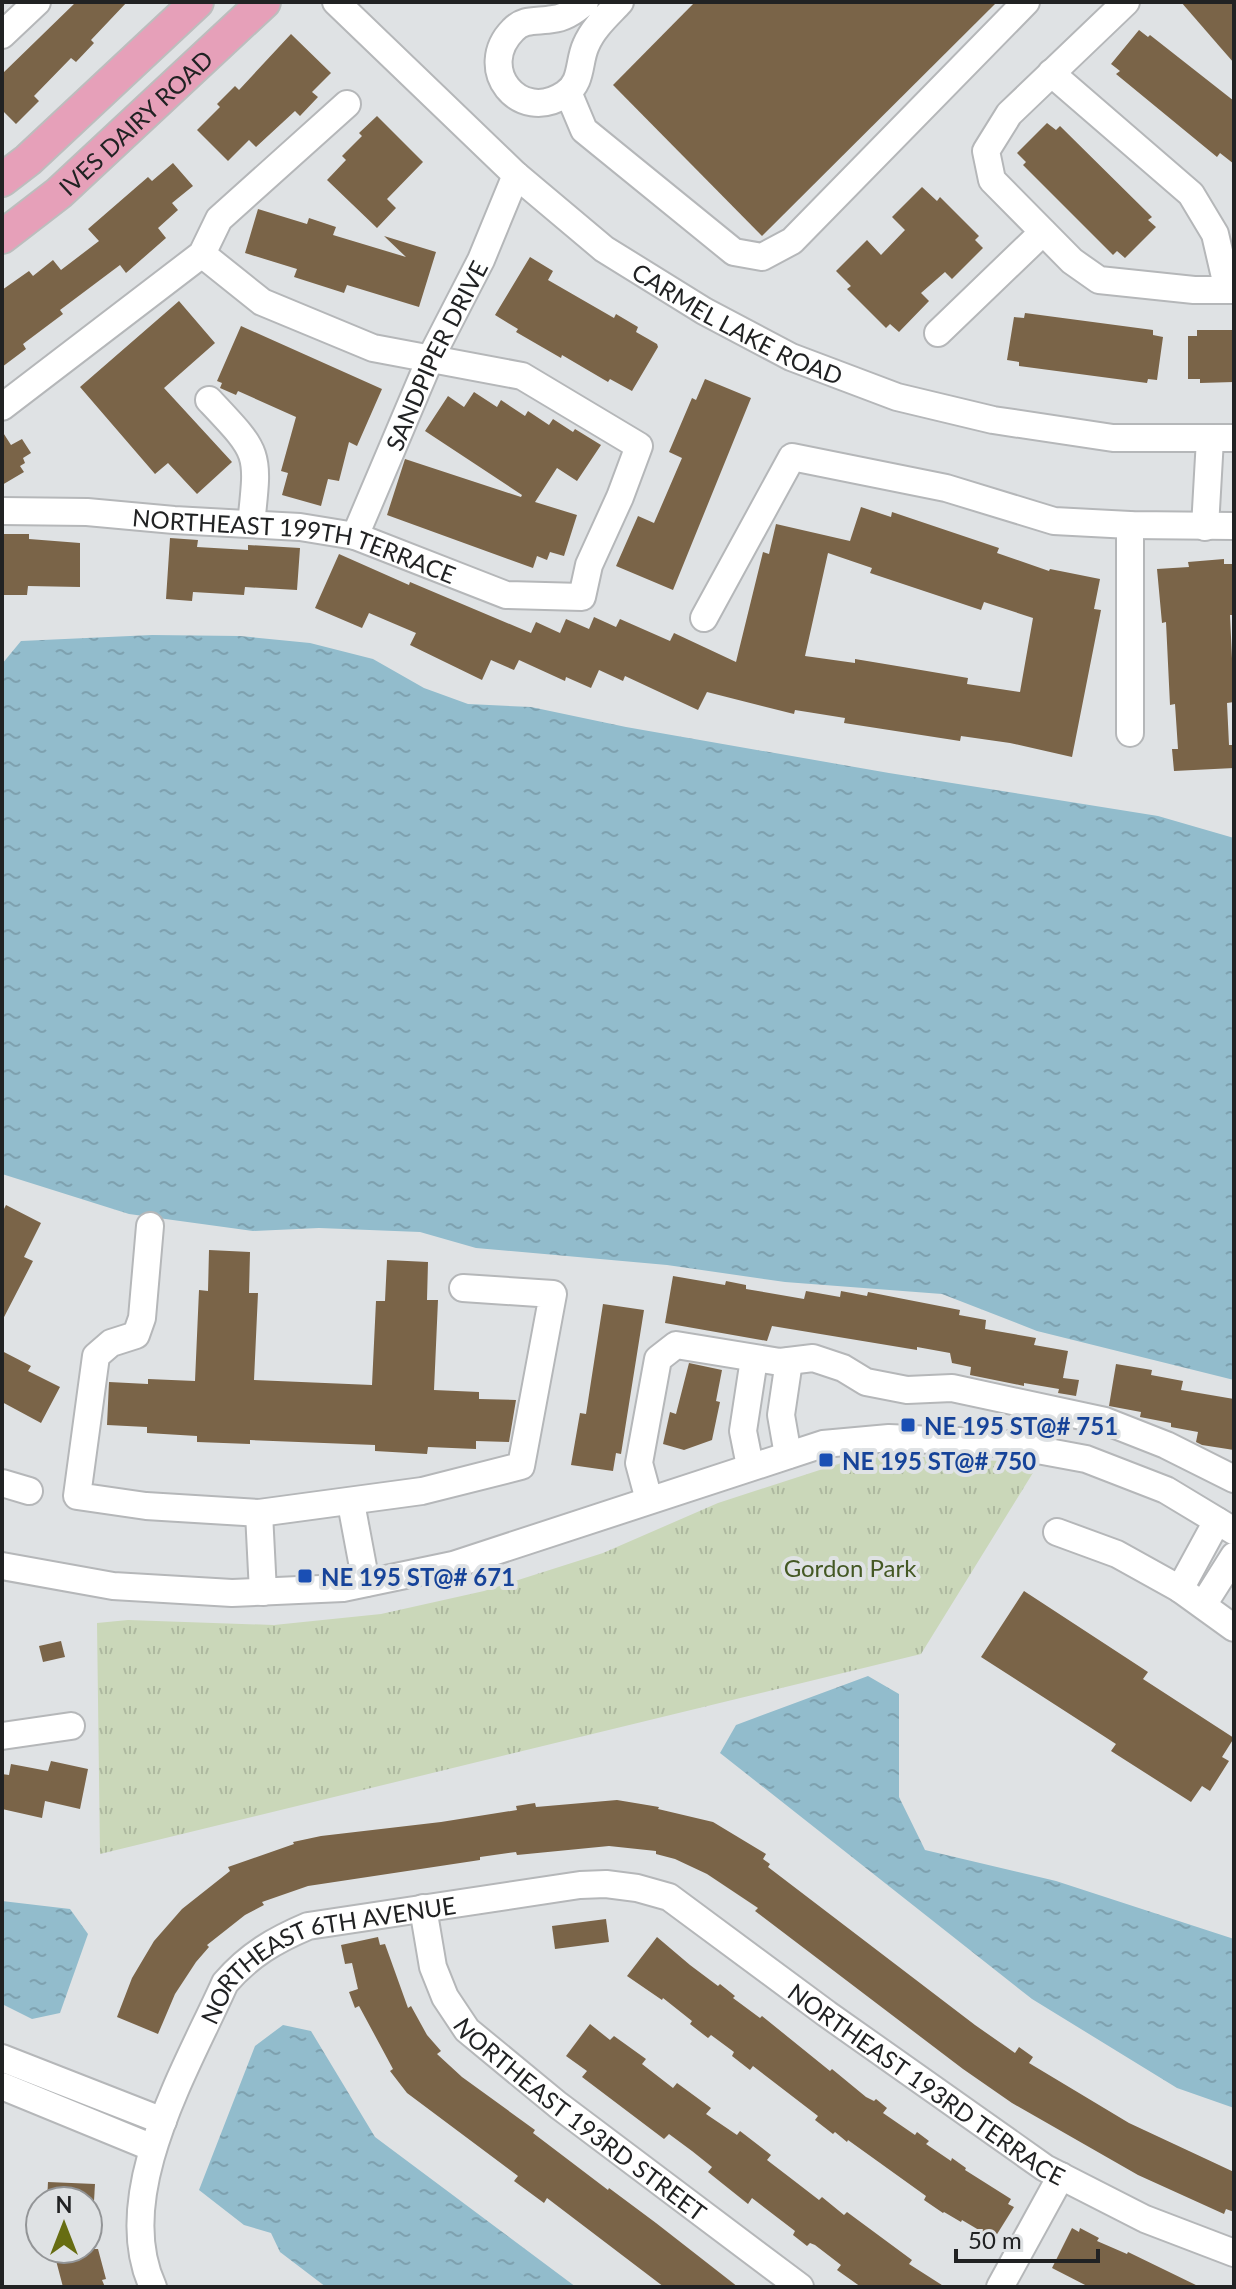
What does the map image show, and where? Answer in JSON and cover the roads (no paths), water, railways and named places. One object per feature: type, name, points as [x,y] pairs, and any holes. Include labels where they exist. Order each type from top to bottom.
[{"type":"main road","name":"IVES DAIRY ROAD","points":[[2,180],[28,160],[197,2]]},
{"type":"main road","name":"IVES DAIRY ROAD","points":[[2,237],[59,193],[264,2]]},
{"type":"street","points":[[2,35],[37,2]]},
{"type":"street","name":"CARMEL LAKE ROAD","points":[[336,2],[516,175],[604,249],[704,311],[791,357],[897,397],[993,420],[1113,438],[1222,439]]},
{"type":"street","points":[[585,2],[575,11],[555,19],[533,20],[515,27],[504,40],[499,55],[500,72],[504,85],[515,98],[541,102],[568,92],[577,82],[585,46],[597,26],[620,2]]},
{"type":"street","points":[[568,92],[584,130],[734,252],[762,257],[792,241],[1026,2]]},
{"type":"street","points":[[1051,73],[1191,194],[1215,234],[1231,290],[1194,290],[1099,280],[1072,261],[992,180],[986,151],[1009,114],[1051,73],[1126,2]]},
{"type":"street","points":[[2,407],[202,254],[219,219],[347,104]]},
{"type":"street","name":"SANDPIPER DRIVE","points":[[355,536],[431,357],[481,260],[516,175]]},
{"type":"street","points":[[938,333],[1043,232]]},
{"type":"street","points":[[202,254],[262,302],[373,348],[431,357]]},
{"type":"street","name":"NORTHEAST 199TH TERRACE","points":[[2,511],[87,512],[300,527],[355,536],[506,595],[582,597],[589,565],[639,446],[522,376],[431,357]]},
{"type":"street","points":[[209,400],[251,447],[257,470],[251,524]]},
{"type":"street","points":[[1205,527],[1222,439]]},
{"type":"street","points":[[704,618],[792,457],[946,488],[1054,521],[1234,526]]},
{"type":"street","points":[[1130,525],[1130,733]]},
{"type":"street","points":[[150,1226],[142,1318],[136,1335],[111,1343],[96,1356],[77,1496],[146,1506],[259,1513],[422,1491],[521,1466],[553,1294],[463,1288]]},
{"type":"street","points":[[649,1500],[639,1463],[658,1359],[676,1345],[754,1359],[789,1361],[813,1358],[843,1368],[866,1382],[907,1390],[952,1388],[1105,1421],[1166,1445],[1234,1479]]},
{"type":"street","points":[[750,1466],[743,1431],[754,1359]]},
{"type":"street","points":[[788,1455],[781,1415],[789,1361]]},
{"type":"street","points":[[2,1566],[113,1586],[232,1593],[343,1588],[453,1565],[823,1444],[889,1438],[1000,1443],[1086,1459],[1166,1490],[1226,1526],[1180,1589]]},
{"type":"street","points":[[2,1483],[29,1491]]},
{"type":"street","points":[[351,1503],[366,1583]]},
{"type":"street","points":[[259,1513],[263,1592]]},
{"type":"street","points":[[1057,1532],[1117,1554],[1180,1589],[1234,1628]]},
{"type":"street","points":[[1203,1605],[1234,1556]]},
{"type":"street","points":[[2,1736],[71,1726]]},
{"type":"street","name":"NORTHEAST 6TH AVENUE","points":[[153,2287],[141,2251],[139,2220],[153,2148],[225,1983],[240,1965],[273,1941],[308,1926],[580,1885],[637,1888]]},
{"type":"street","name":"NORTHEAST 193RD TERRACE","points":[[637,1888],[669,1897],[827,2014],[1045,2168],[1145,2219],[1234,2253]]},
{"type":"street","name":"NORTHEAST 193RD STREET","points":[[423,1908],[433,1967],[445,1997],[467,2030],[558,2105],[800,2287]]},
{"type":"street","points":[[2,2058],[163,2121]]},
{"type":"street","points":[[2,2086],[153,2148]]},
{"type":"street","points":[[1000,2287],[1061,2176]]},
{"type":"water","points":[[152,635],[240,636],[310,643],[373,659],[424,688],[468,704],[531,707],[626,727],[889,773],[1158,816],[1234,838],[1234,1380],[1037,1331],[942,1294],[785,1282],[667,1265],[476,1248],[420,1232],[319,1228],[253,1231],[129,1214],[2,1174],[2,664],[21,641]]},
{"type":"water","points":[[868,1676],[899,1694],[899,1797],[925,1850],[1056,1881],[1234,1939],[1234,2108],[1177,2088],[1032,1999],[720,1753],[736,1725]]},
{"type":"water","points":[[2,1901],[70,1909],[88,1934],[60,2013],[32,2019],[2,2004]]},
{"type":"water","points":[[283,2025],[311,2031],[375,2137],[576,2287],[326,2287],[280,2252],[271,2233],[244,2225],[199,2190],[255,2046]]},
{"type":"place","name":"NE 195 ST@# 751","points":[[908,1425]]},
{"type":"place","name":"NE 195 ST@# 750","points":[[826,1460]]},
{"type":"place","name":"NE 195 ST@# 671","points":[[305,1576]]},
{"type":"park label","name":"Gordon Park","points":[[850,1567]]}]
